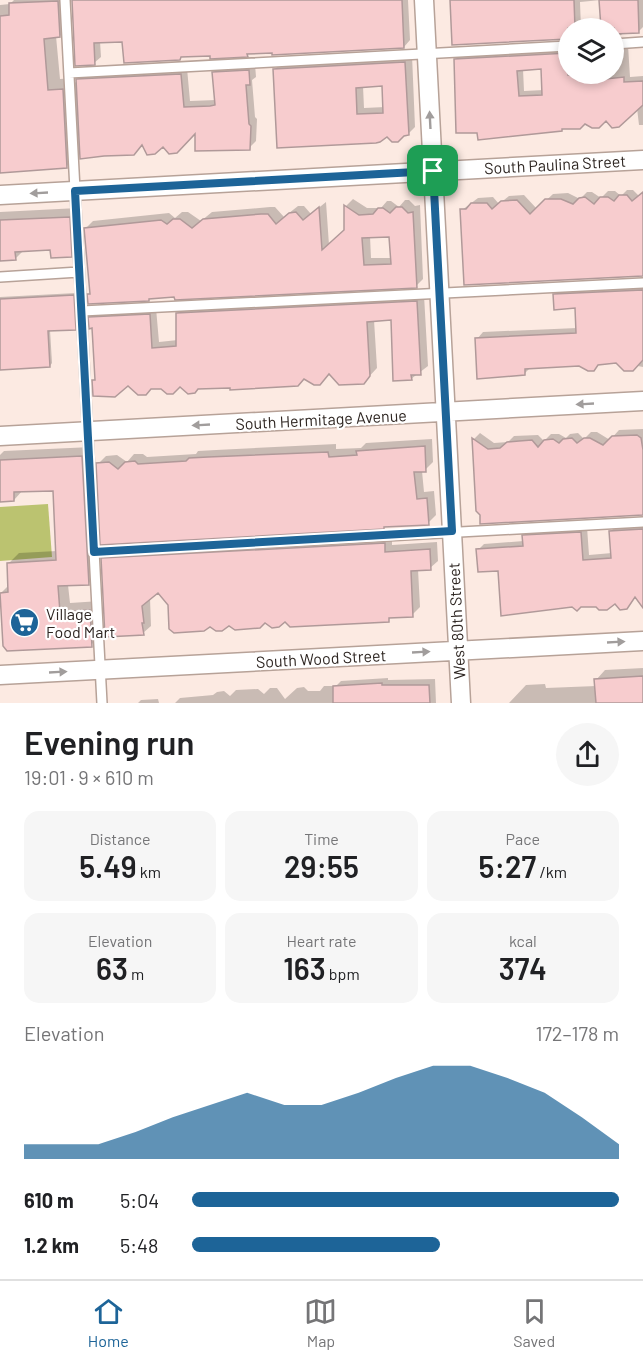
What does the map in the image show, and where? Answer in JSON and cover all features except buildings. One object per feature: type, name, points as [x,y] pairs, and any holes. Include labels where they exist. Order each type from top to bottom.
[{"type":"street","name":"West 80th Street","points":[[424,0],[461,703]]},
{"type":"street","name":"South Paulina Street","points":[[0,195],[643,160]]},
{"type":"street","name":"South Hermitage Avenue","points":[[0,436],[643,401]]},
{"type":"street","name":"South Wood Street","points":[[0,675],[643,641]]},
{"type":"lane","points":[[65,0],[102,703]]},
{"type":"lane","points":[[624,43],[643,42]]},
{"type":"lane","points":[[69,73],[558,47]]},
{"type":"lane","points":[[0,278],[80,272]]},
{"type":"lane","points":[[82,311],[643,283]]},
{"type":"lane","points":[[94,552],[643,522]]},
{"type":"green space","points":[[48,504],[52,557],[0,561],[0,507]]},
{"type":"place","name":"Village Food Mart","points":[[25,622]]},
{"type":"route","points":[[433,171],[452,531],[94,552],[75,191],[433,171]]}]
